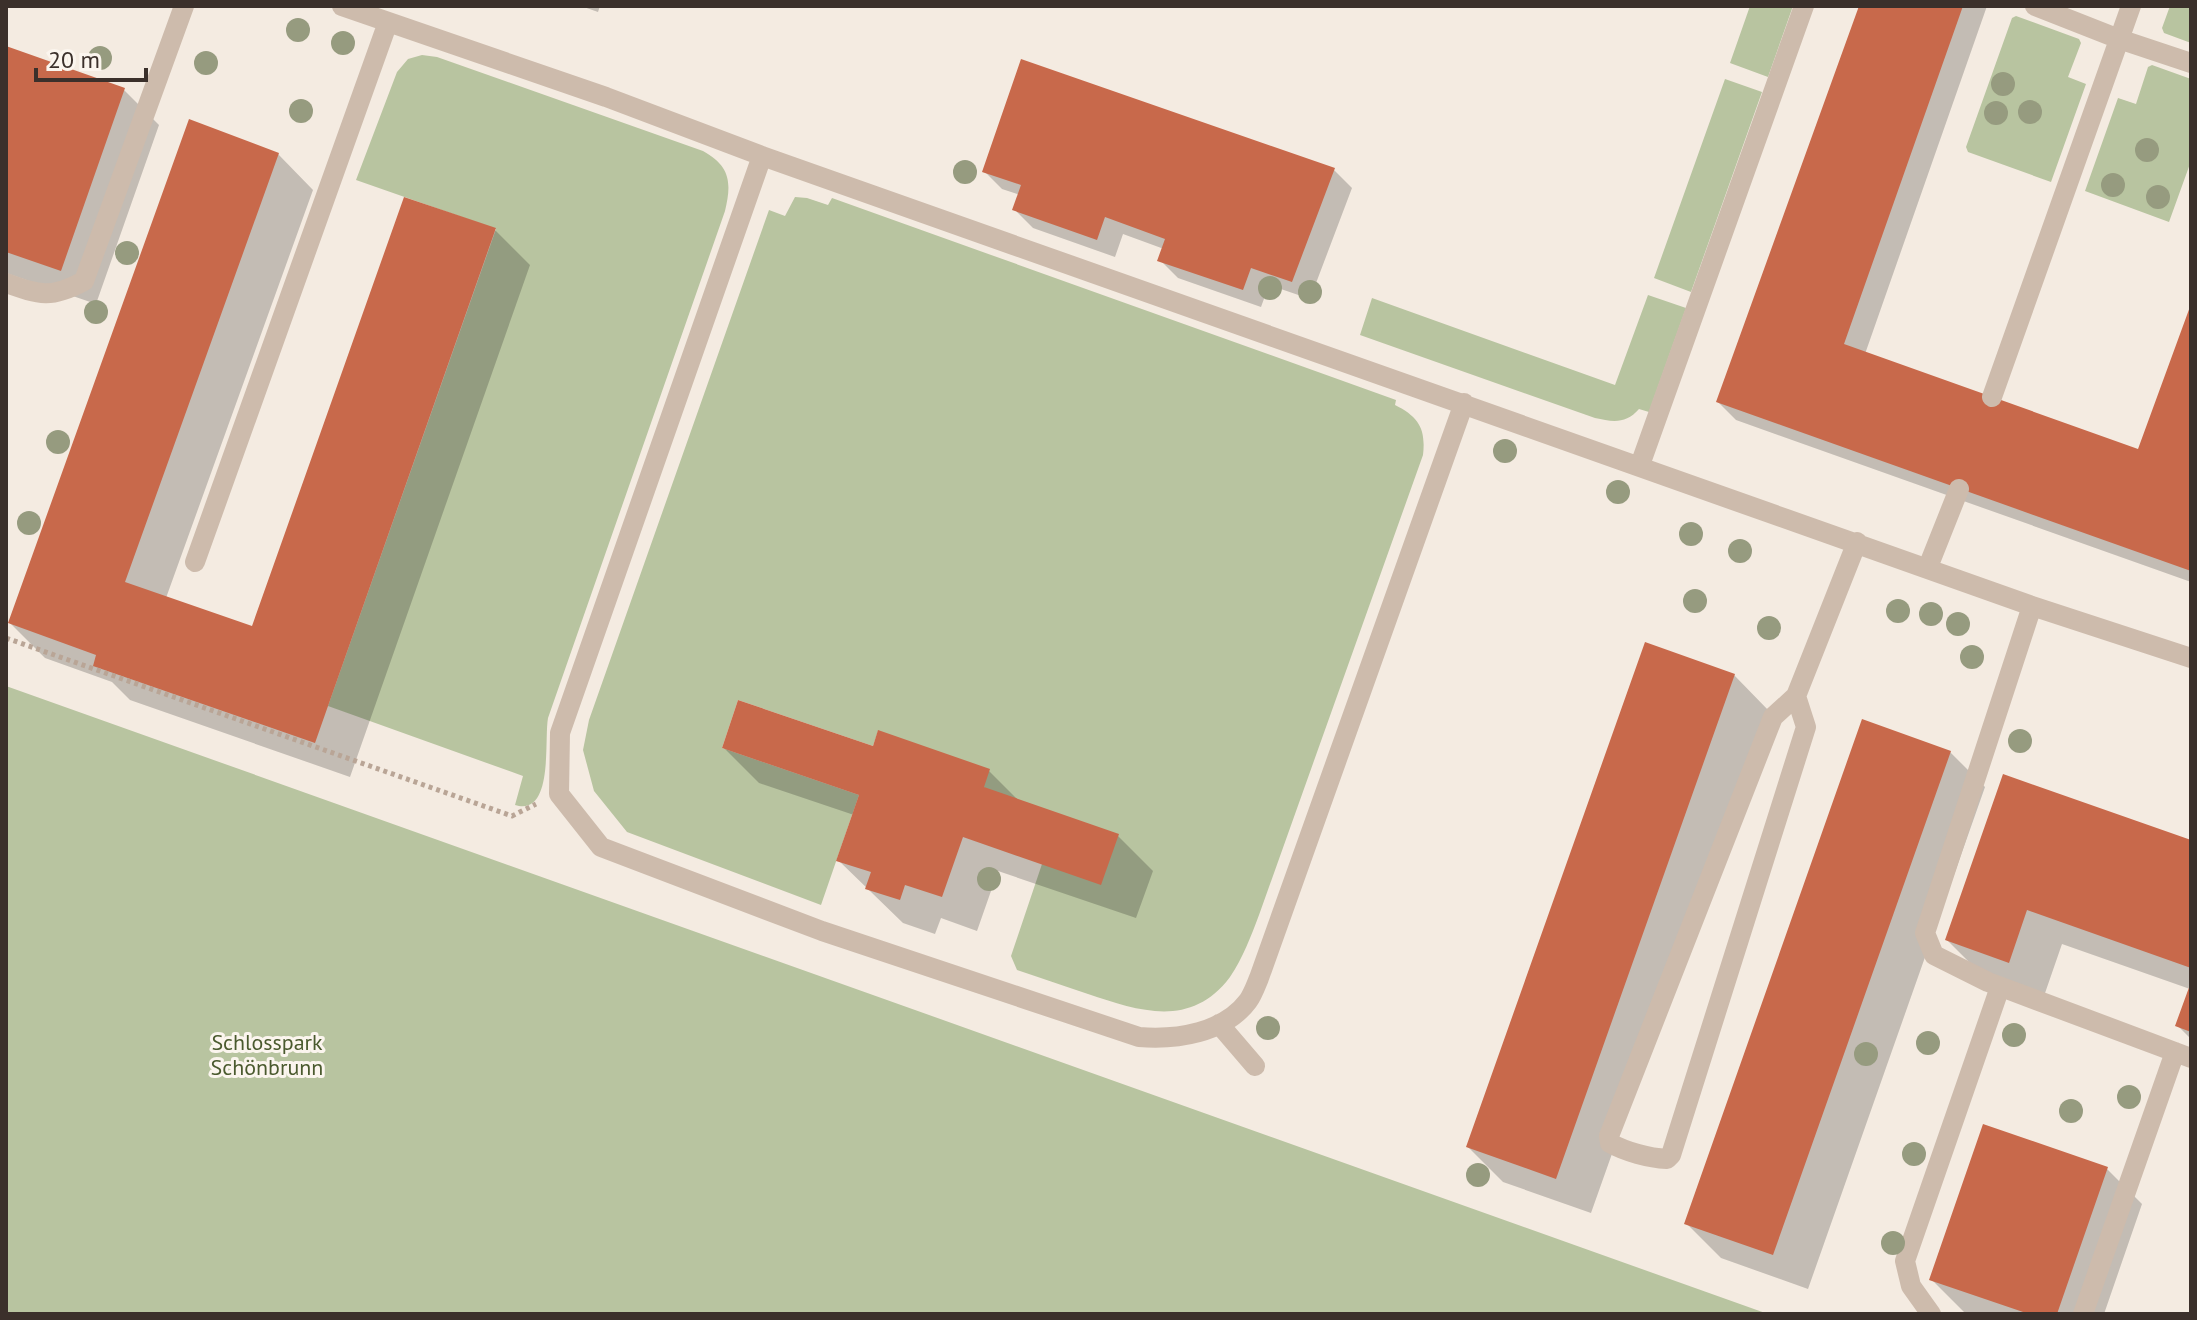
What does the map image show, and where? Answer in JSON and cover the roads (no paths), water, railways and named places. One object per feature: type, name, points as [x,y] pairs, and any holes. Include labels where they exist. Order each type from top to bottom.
[{"type":"lane","points":[[6,283],[42,296],[65,292],[84,281],[184,6]]},
{"type":"lane","points":[[342,6],[606,97],[762,156],[2032,606],[2191,658]]},
{"type":"lane","points":[[1640,465],[1804,6]]},
{"type":"lane","points":[[2035,6],[2191,63]]},
{"type":"lane","points":[[1992,397],[2131,6]]},
{"type":"lane","points":[[195,562],[388,22]]},
{"type":"lane","points":[[762,156],[560,733],[559,794],[601,847],[822,931],[1139,1037],[1159,1039],[1183,1036],[1219,1024],[1235,1014],[1249,1000],[1259,978],[1464,403]]},
{"type":"lane","points":[[1928,567],[1959,489]]},
{"type":"lane","points":[[1796,696],[1806,727],[1671,1155],[1667,1159],[1658,1159],[1617,1147],[1610,1143],[1609,1136],[1767,731],[1773,717],[1796,696],[1857,542]]},
{"type":"lane","points":[[2032,606],[1925,933],[1934,955],[2000,987],[2183,1055],[2083,1314]]},
{"type":"lane","points":[[1931,1314],[1911,1286],[1905,1261],[2000,987]]},
{"type":"lane","points":[[1219,1024],[1255,1066]]},
{"type":"park label","name":"Schlosspark Schönbrunn","points":[[267,1054]]}]
